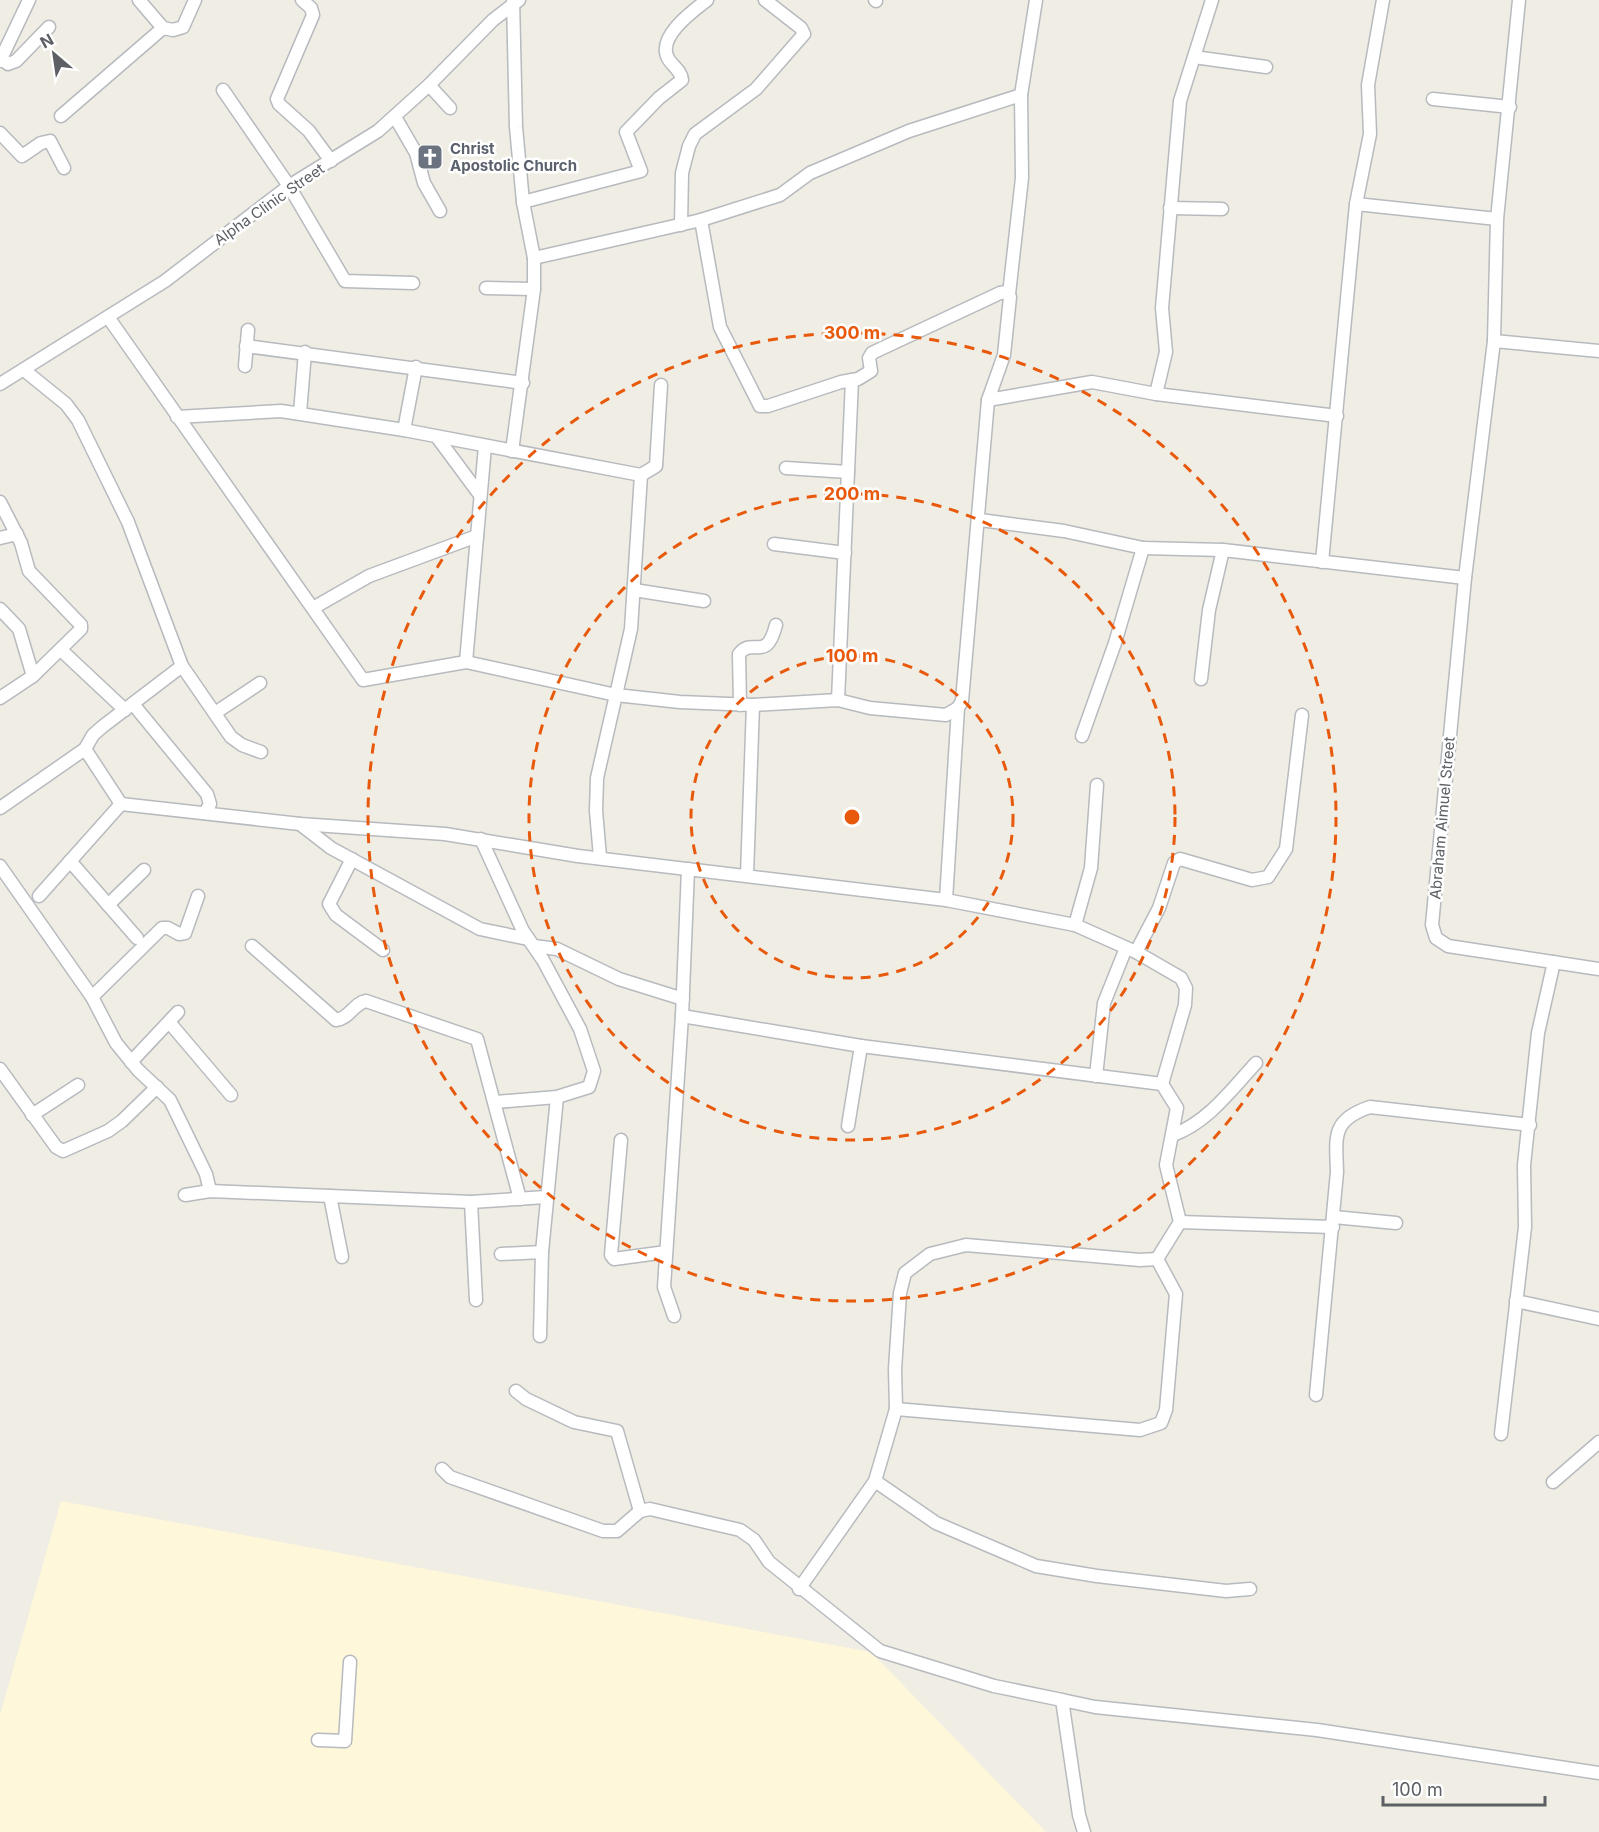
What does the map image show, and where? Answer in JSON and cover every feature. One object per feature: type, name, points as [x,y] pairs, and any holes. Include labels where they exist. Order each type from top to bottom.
[{"type":"street","points":[[30,0],[1,60],[8,64],[16,61],[49,27]]},
{"type":"street","points":[[139,0],[163,28],[173,30],[183,27],[195,0]]},
{"type":"street","points":[[302,0],[311,8],[313,15],[277,99],[279,104],[309,131],[331,161]]},
{"type":"street","points":[[523,202],[640,172],[626,132],[659,98],[682,80],[681,73],[668,59],[666,48],[680,21],[707,0]]},
{"type":"street","points":[[681,225],[682,173],[689,146],[696,134],[756,89],[804,34],[801,28],[765,0]]},
{"type":"street","points":[[946,900],[958,708],[962,701],[980,520],[988,400],[1004,355],[1022,178],[1021,95],[1036,0]]},
{"type":"street","points":[[1156,394],[1166,352],[1161,308],[1180,101],[1212,0]]},
{"type":"street","points":[[1322,562],[1356,204],[1370,134],[1368,85],[1383,0]]},
{"type":"street","name":"Abraham Aimuel Street","points":[[1519,0],[1497,219],[1494,341],[1465,578],[1432,925],[1436,938],[1448,946],[1599,969]]},
{"type":"street","points":[[512,451],[534,289],[534,258],[523,202],[516,127],[515,2]]},
{"type":"street","name":"Alpha Clinic Street","points":[[0,384],[165,281],[289,186],[331,161],[395,117],[515,2]]},
{"type":"street","points":[[61,116],[163,28]]},
{"type":"street","points":[[0,30],[8,43]]},
{"type":"street","points":[[1194,57],[1266,66]]},
{"type":"street","points":[[429,85],[450,108]]},
{"type":"street","points":[[223,90],[289,186],[345,281],[413,283]]},
{"type":"street","points":[[534,258],[701,220],[780,195],[810,173],[909,131],[1021,95]]},
{"type":"street","points":[[1432,99],[1510,107]]},
{"type":"street","points":[[395,117],[416,153],[424,183],[440,211]]},
{"type":"street","points":[[0,133],[22,156],[41,143],[50,141],[64,168]]},
{"type":"street","points":[[1356,204],[1497,219]]},
{"type":"street","points":[[1170,208],[1222,209]]},
{"type":"street","points":[[701,220],[720,327],[757,403],[768,406],[869,374],[869,358],[872,353],[1000,293],[1009,294]]},
{"type":"street","points":[[486,288],[534,289]]},
{"type":"street","points":[[108,317],[363,680],[466,662],[616,695],[680,702],[746,705],[838,700],[870,708],[946,715],[958,708]]},
{"type":"street","points":[[245,366],[248,330]]},
{"type":"street","points":[[1494,341],[1599,351]]},
{"type":"street","points":[[246,346],[523,383]]},
{"type":"street","points":[[300,413],[304,352]]},
{"type":"street","points":[[404,430],[416,367]]},
{"type":"street","points":[[24,370],[72,410],[89,440],[128,522],[182,666],[236,742],[261,752]]},
{"type":"street","points":[[838,700],[852,380]]},
{"type":"street","points":[[988,400],[1092,382],[1156,394],[1337,416]]},
{"type":"street","points":[[177,417],[270,411],[300,413],[404,430],[641,475],[656,466],[661,385]]},
{"type":"street","points":[[437,437],[480,495]]},
{"type":"street","points":[[466,662],[484,446]]},
{"type":"street","points":[[786,468],[848,472]]},
{"type":"street","points":[[600,857],[596,811],[597,778],[631,629],[641,475]]},
{"type":"street","points":[[0,502],[17,534],[34,579],[81,625],[81,629],[33,676],[0,698]]},
{"type":"street","points":[[980,520],[1064,531],[1143,548],[1223,550],[1465,578]]},
{"type":"street","points":[[0,538],[17,534]]},
{"type":"street","points":[[313,608],[369,576],[477,537]]},
{"type":"street","points":[[774,544],[845,553]]},
{"type":"street","points":[[1082,736],[1115,643],[1143,548]]},
{"type":"street","points":[[1201,679],[1209,610],[1223,550]]},
{"type":"street","points":[[634,590],[704,601]]},
{"type":"street","points":[[0,609],[19,629],[33,676]]},
{"type":"street","points":[[747,875],[746,705],[739,654],[745,648],[767,646],[771,642],[776,626]]},
{"type":"street","points":[[61,650],[129,707],[207,794],[210,804],[205,813]]},
{"type":"street","points":[[0,808],[85,749],[93,735],[182,666]]},
{"type":"street","points":[[216,713],[260,683]]},
{"type":"street","points":[[1096,1076],[1104,1003],[1131,950],[1159,908],[1174,863],[1180,859],[1259,881],[1268,877],[1286,849],[1302,715]]},
{"type":"street","points":[[85,749],[121,804]]},
{"type":"street","points":[[1075,925],[1091,868],[1097,785]]},
{"type":"street","points":[[121,804],[300,824],[445,834],[562,854],[946,900],[1075,925],[1131,950],[1181,978],[1186,988],[1185,1005],[1161,1084]]},
{"type":"street","points":[[39,896],[121,804]]},
{"type":"street","points":[[300,824],[313,837],[480,929],[557,949],[619,980],[683,999]]},
{"type":"street","points":[[481,839],[531,942],[580,1029],[594,1071],[592,1084],[586,1090],[556,1097],[496,1102]]},
{"type":"street","points":[[351,859],[329,904],[336,915],[383,950]]},
{"type":"street","points":[[70,861],[137,938]]},
{"type":"street","points":[[0,866],[92,997],[116,1043],[131,1062],[170,1100],[206,1174],[210,1191]]},
{"type":"street","points":[[108,906],[144,870]]},
{"type":"street","points":[[674,1316],[664,1287],[683,999],[688,870]]},
{"type":"street","points":[[92,997],[162,928],[168,928],[179,934],[185,933],[198,896]]},
{"type":"street","points":[[252,946],[336,1020],[344,1019],[359,1003],[366,1001],[474,1037],[481,1046],[520,1199]]},
{"type":"street","points":[[1501,1434],[1525,1227],[1524,1165],[1538,1033],[1543,1000],[1553,973],[1554,962]]},
{"type":"street","points":[[131,1062],[178,1012]]},
{"type":"street","points":[[682,1016],[861,1046],[1161,1084],[1177,1108],[1166,1165],[1180,1222],[1157,1259]]},
{"type":"street","points":[[169,1022],[231,1095]]},
{"type":"street","points":[[848,1126],[861,1046]]},
{"type":"street","points":[[1173,1135],[1188,1129],[1204,1118],[1256,1063]]},
{"type":"street","points":[[0,1069],[56,1147],[63,1151],[115,1126],[157,1087]]},
{"type":"street","points":[[32,1115],[78,1085]]},
{"type":"street","points":[[540,1335],[542,1252],[556,1097]]},
{"type":"street","points":[[1316,1395],[1333,1222],[1337,1132],[1346,1118],[1370,1107],[1530,1125]]},
{"type":"street","points":[[621,1140],[611,1255],[614,1259],[666,1252]]},
{"type":"street","points":[[185,1195],[210,1191],[471,1202],[546,1197]]},
{"type":"street","points":[[330,1196],[342,1257]]},
{"type":"street","points":[[471,1202],[476,1300]]},
{"type":"street","points":[[1180,1222],[1396,1223]]},
{"type":"street","points":[[799,1588],[875,1481],[896,1409],[895,1369],[900,1293],[905,1273],[930,1254],[966,1245],[1140,1260],[1157,1259]]},
{"type":"street","points":[[501,1254],[542,1252]]},
{"type":"street","points":[[896,1409],[1140,1430],[1161,1423],[1166,1410],[1176,1294],[1157,1259]]},
{"type":"street","points":[[1516,1301],[1599,1319]]},
{"type":"street","points":[[516,1391],[526,1399],[574,1422],[617,1431],[640,1511]]},
{"type":"street","points":[[1553,1482],[1599,1442]]},
{"type":"street","points":[[441,1469],[450,1477],[603,1531],[617,1531],[640,1511],[650,1509],[740,1530],[754,1540],[768,1562],[880,1651],[994,1686],[1107,1708],[1317,1730],[1599,1773]]},
{"type":"street","points":[[875,1481],[936,1523],[1036,1566],[1096,1576],[1226,1591],[1250,1589]]},
{"type":"street","points":[[318,1740],[345,1741],[350,1662]]},
{"type":"street","points":[[1062,1700],[1078,1815],[1084,1832]]},
{"type":"shaded area","points":[[61,1501],[871,1652],[1046,1832],[0,1832],[0,1715]]},
{"type":"place","name":"Christ Apostolic Church","points":[[430,157]]}]
